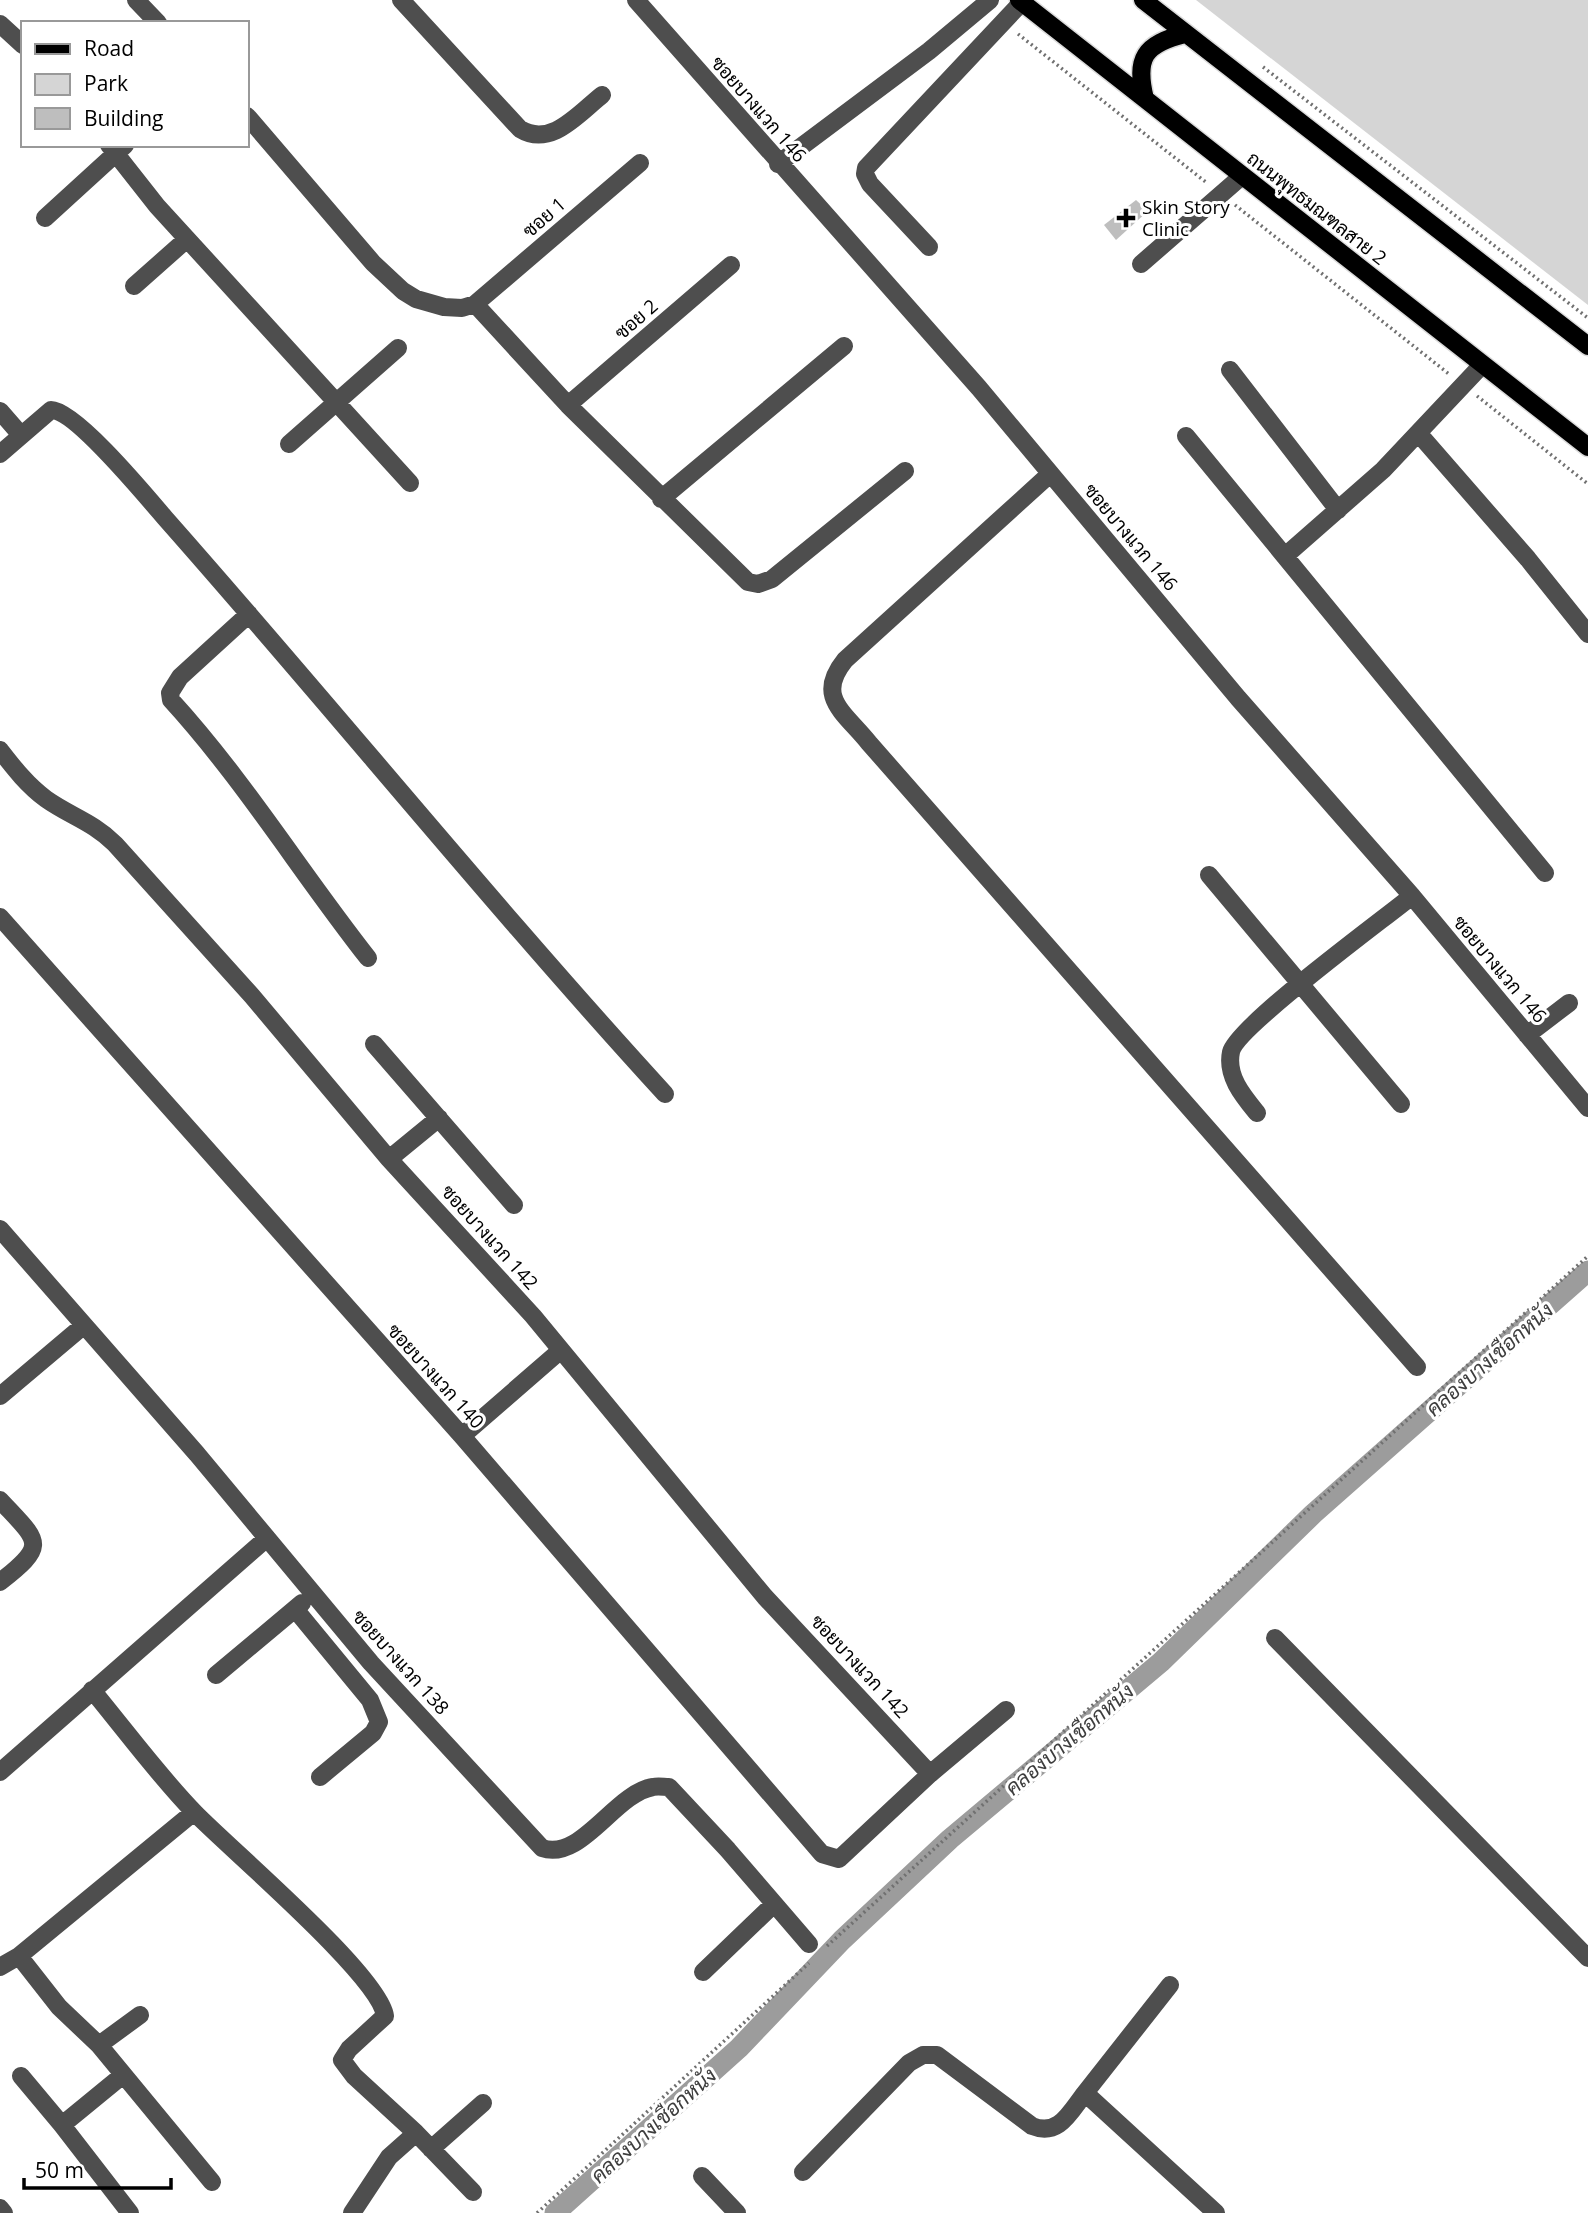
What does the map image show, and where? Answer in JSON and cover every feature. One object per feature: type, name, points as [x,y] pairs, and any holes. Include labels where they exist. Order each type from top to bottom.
[{"type":"main road","points":[[1143,0],[1588,346]]},
{"type":"main road","name":"ถนนพุทธมณฑลสาย 2","points":[[1021,1],[1588,447]]},
{"type":"main road","points":[[1145,99],[1140,72],[1146,54],[1164,39],[1185,34]]},
{"type":"street","points":[[136,0],[156,21]]},
{"type":"street","points":[[401,0],[520,129],[531,135],[547,136],[602,95]]},
{"type":"street","name":"ซอยบางแวก 146","points":[[636,0],[778,164],[979,388],[1238,698],[1412,896],[1588,1108]]},
{"type":"street","points":[[778,164],[929,51],[990,0]]},
{"type":"street","points":[[929,247],[870,184],[864,174],[866,167],[1004,23],[1021,1]]},
{"type":"street","points":[[0,24],[21,43]]},
{"type":"street","points":[[248,117],[373,263],[403,291],[416,299],[444,307],[462,308],[475,304],[568,405],[735,572],[758,584],[772,579],[905,471]]},
{"type":"street","points":[[45,218],[116,149],[187,239],[410,483]]},
{"type":"street","name":"ซอย 1","points":[[475,304],[640,163]]},
{"type":"street","points":[[1141,264],[1242,176]]},
{"type":"street","points":[[134,285],[187,239]]},
{"type":"street","name":"ซอย 2","points":[[568,405],[731,265]]},
{"type":"street","points":[[661,499],[844,346]]},
{"type":"street","points":[[289,444],[398,348]]},
{"type":"street","points":[[1285,556],[1419,434],[1482,365]]},
{"type":"street","points":[[1230,370],[1338,510]]},
{"type":"street","points":[[0,454],[51,410],[59,410],[72,419],[127,474],[518,931],[665,1094]]},
{"type":"street","points":[[0,411],[20,434]]},
{"type":"street","points":[[1419,434],[1528,559],[1588,634]]},
{"type":"street","points":[[1186,436],[1545,873]]},
{"type":"street","points":[[1050,474],[845,660],[832,675],[829,687],[832,697],[878,754],[1144,1053],[1245,1175],[1336,1272],[1417,1367]]},
{"type":"street","points":[[249,614],[180,677],[170,693],[171,700],[217,750],[318,894],[369,958]]},
{"type":"street","name":"ซอยบางแวก 142","points":[[0,750],[22,778],[40,794],[98,827],[115,844],[252,996],[389,1159],[561,1350],[765,1597],[930,1774]]},
{"type":"street","points":[[1209,875],[1401,1104]]},
{"type":"street","points":[[1257,1113],[1238,1091],[1232,1069],[1231,1050],[1243,1032],[1412,896]]},
{"type":"street","name":"ซอยบางแวก 140","points":[[0,917],[462,1436],[822,1854],[839,1859],[930,1774]]},
{"type":"street","points":[[1527,1035],[1569,1003]]},
{"type":"street","points":[[374,1044],[514,1205]]},
{"type":"street","points":[[389,1159],[439,1118]]},
{"type":"street","name":"ซอยบางแวก 138","points":[[0,1229],[267,1538],[371,1663],[542,1848],[552,1852],[573,1844],[635,1795],[652,1787],[669,1787],[814,1952]]},
{"type":"street","points":[[0,1396],[83,1326]]},
{"type":"street","points":[[462,1436],[561,1350]]},
{"type":"street","points":[[0,1500],[28,1532],[33,1550],[30,1559],[0,1582]]},
{"type":"street","points":[[0,1772],[267,1538]]},
{"type":"street","points":[[216,1675],[313,1595]]},
{"type":"street","points":[[295,1609],[370,1700],[379,1722],[373,1732],[320,1777]]},
{"type":"street","points":[[1275,1638],[1588,1958]]},
{"type":"street","points":[[92,1690],[194,1812],[342,1954],[379,2000],[385,2016],[349,2049],[342,2060],[354,2076],[416,2133],[473,2192]]},
{"type":"street","points":[[930,1774],[1006,1710]]},
{"type":"street","points":[[0,1967],[19,1956],[194,1812]]},
{"type":"street","points":[[703,1972],[774,1904]]},
{"type":"street","points":[[19,1956],[59,2007],[99,2045],[212,2182]]},
{"type":"street","points":[[803,2172],[909,2063],[923,2055],[937,2055],[1032,2126],[1053,2130],[1063,2121],[1170,1985]]},
{"type":"street","points":[[99,2045],[140,2015]]},
{"type":"street","points":[[62,2126],[123,2075]]},
{"type":"street","points":[[21,2076],[130,2213]]},
{"type":"street","points":[[1085,2093],[1214,2213]]},
{"type":"street","points":[[431,2149],[483,2103]]},
{"type":"street","points":[[352,2213],[388,2157],[416,2133]]},
{"type":"street","points":[[702,2176],[737,2213]]},
{"type":"street","points":[[0,2207],[4,2213]]},
{"type":"path","points":[[1004,23],[1588,484]]},
{"type":"path","points":[[1261,66],[1588,318]]},
{"type":"path","points":[[537,2213],[814,1952],[1588,1256]]},
{"type":"green space","points":[[1196,0],[1588,0],[1588,305]]},
{"type":"building","name":"Skin Story Clinic","points":[[1136,200],[1148,211],[1116,240],[1104,225]]},
{"type":"waterway","name":"คลองบางเชือกหนัง","points":[[555,2213],[739,2048],[842,1940],[950,1839],[1161,1662],[1313,1514],[1588,1271]]},
{"type":"place","name":"Skin Story Clinic","points":[[1126,218]]}]
